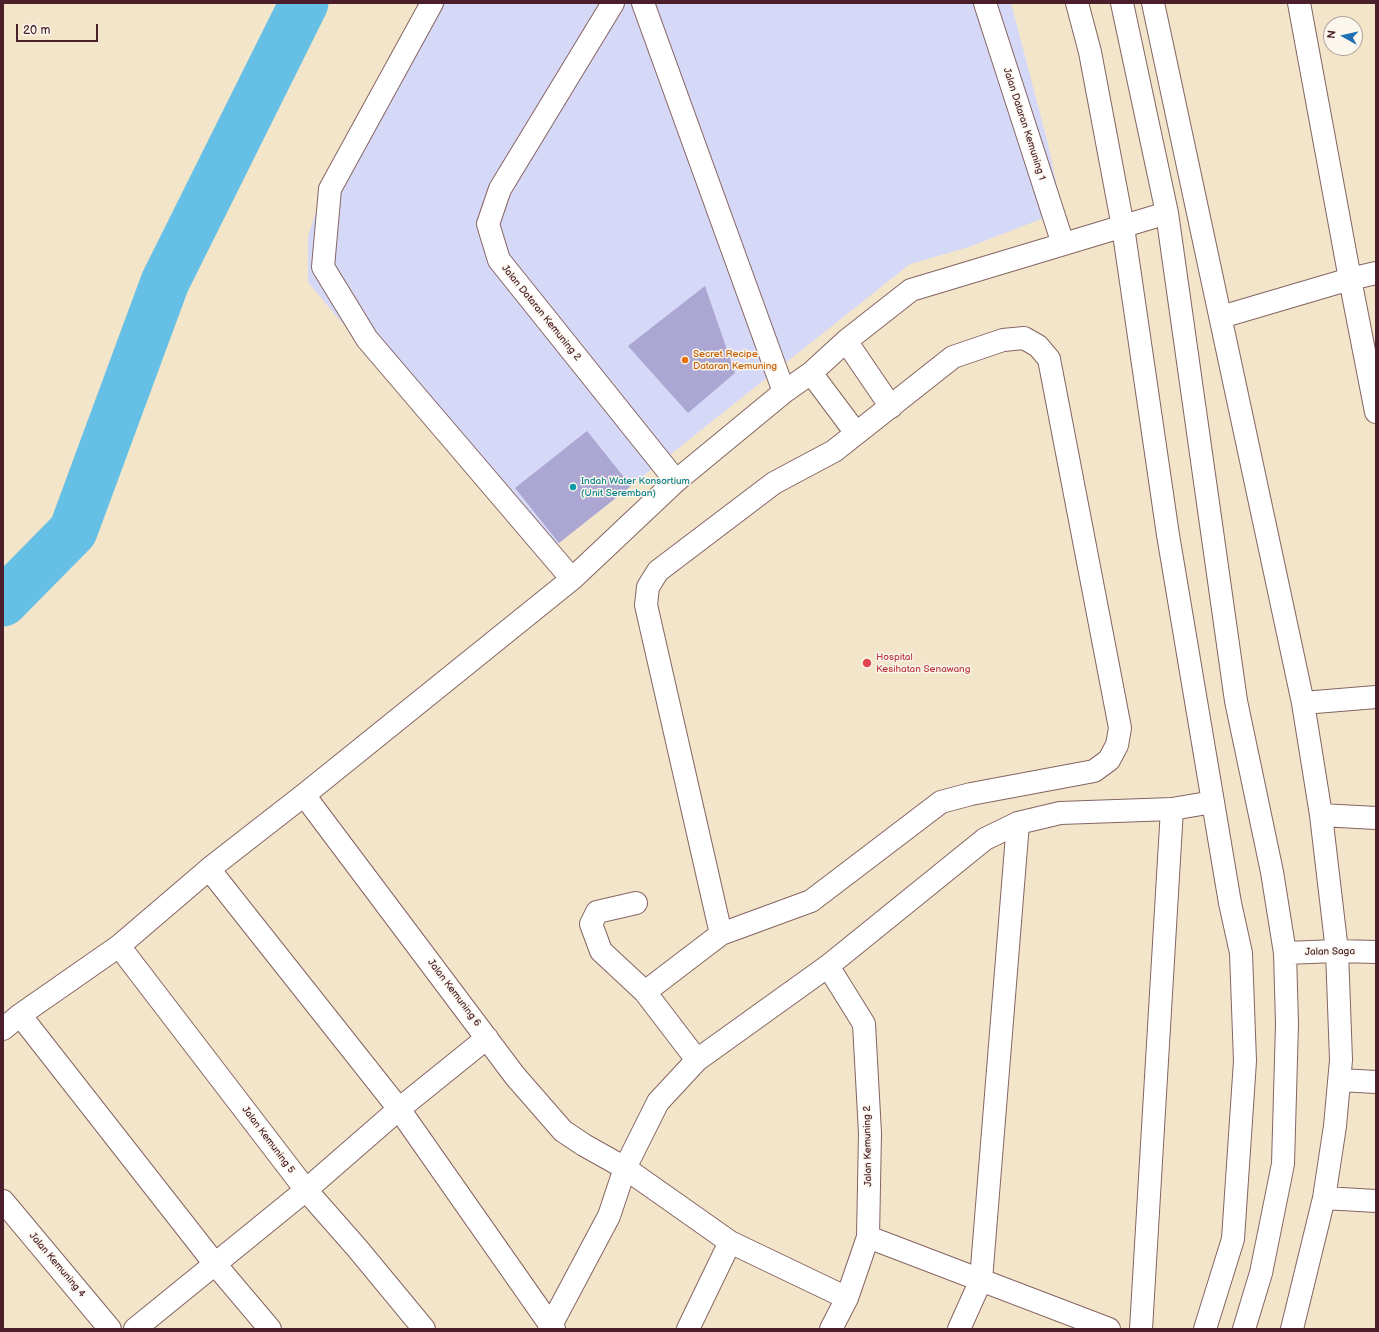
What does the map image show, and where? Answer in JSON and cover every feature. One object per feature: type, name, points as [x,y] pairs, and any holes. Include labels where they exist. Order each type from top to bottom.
[{"type":"street","points":[[432,3],[330,189],[323,267],[367,339],[572,579]]},
{"type":"street","name":"Jalan Dataran Kemuning 2","points":[[613,3],[500,189],[488,224],[499,260],[676,481]]},
{"type":"street","points":[[643,3],[784,392]]},
{"type":"street","name":"Jalan Dataran Kemuning 1","points":[[985,3],[1063,244]]},
{"type":"street","points":[[1077,3],[1090,52],[1123,227],[1168,535],[1230,903],[1241,953],[1245,1061],[1233,1239],[1205,1329]]},
{"type":"street","points":[[1122,3],[1167,213],[1236,701],[1272,872],[1285,953],[1287,1024],[1283,1164],[1261,1273],[1244,1329]]},
{"type":"street","points":[[1153,3],[1303,702],[1321,815],[1337,951],[1341,1060],[1335,1126],[1324,1198],[1292,1329]]},
{"type":"street","points":[[1299,3],[1376,412]]},
{"type":"street","points":[[3,1029],[20,1015],[119,946],[209,868],[304,795],[572,579],[676,481],[784,392],[811,373],[846,341],[911,290],[1167,213]]},
{"type":"street","points":[[1221,317],[1350,278],[1376,273]]},
{"type":"street","points":[[645,992],[721,934],[811,901],[941,802],[971,794],[1094,771],[1109,760],[1117,745],[1120,728],[1049,359],[1038,346],[1024,338],[1002,340],[953,357],[891,407],[834,450],[774,483],[658,571],[648,588],[646,605],[721,934]]},
{"type":"street","points":[[846,341],[891,407]]},
{"type":"street","points":[[811,373],[856,433]]},
{"type":"street","points":[[1303,702],[1376,697]]},
{"type":"street","name":"Jalan Kemuning 6","points":[[304,795],[515,1076],[563,1131],[584,1145],[625,1168],[730,1242],[847,1298]]},
{"type":"street","points":[[209,868],[399,1109],[551,1328],[609,1216],[625,1168],[658,1102],[698,1060],[828,966],[985,839],[1018,823],[1060,813],[1172,809],[1213,802]]},
{"type":"street","points":[[1141,1329],[1172,809]]},
{"type":"street","points":[[1321,815],[1376,818]]},
{"type":"street","points":[[959,1329],[981,1280],[1018,823]]},
{"type":"street","points":[[636,903],[597,912],[590,924],[601,951],[645,992],[698,1060]]},
{"type":"street","name":"Jalan Kemuning 5","points":[[119,946],[306,1190],[357,1248],[424,1329]]},
{"type":"street","name":"Jalan Saga","points":[[1285,953],[1337,951],[1376,952]]},
{"type":"street","name":"Jalan Kemuning 2","points":[[828,966],[864,1024],[870,1133],[868,1237],[847,1298],[831,1329]]},
{"type":"street","points":[[20,1015],[215,1264],[270,1329]]},
{"type":"street","points":[[135,1329],[306,1190],[399,1109],[487,1038]]},
{"type":"street","points":[[1340,1080],[1376,1082]]},
{"type":"street","points":[[1324,1198],[1376,1201]]},
{"type":"street","name":"Jalan Kemuning 4","points":[[3,1201],[110,1329]]},
{"type":"street","points":[[868,1237],[1110,1329]]},
{"type":"street","points":[[688,1329],[730,1242]]},
{"type":"shaded area","points":[[428,3],[1011,3],[1048,144],[1062,211],[969,247],[910,264],[559,543],[538,558],[308,282],[308,236],[326,182]]},
{"type":"building","name":"Secret Recipe Dataran Kemuning","points":[[705,286],[735,373],[688,413],[628,346]]},
{"type":"building","name":"Indah Water Konsortium (Unit Seremban)","points":[[587,431],[631,486],[559,543],[515,488]]},
{"type":"waterway","points":[[3,602],[73,531],[165,282],[304,3]]},
{"type":"place","name":"Secret Recipe Dataran Kemuning","points":[[685,360]]},
{"type":"place","name":"Indah Water Konsortium (Unit Seremban)","points":[[573,487]]},
{"type":"place","name":"Hospital Kesihatan Senawang","points":[[867,663]]}]
